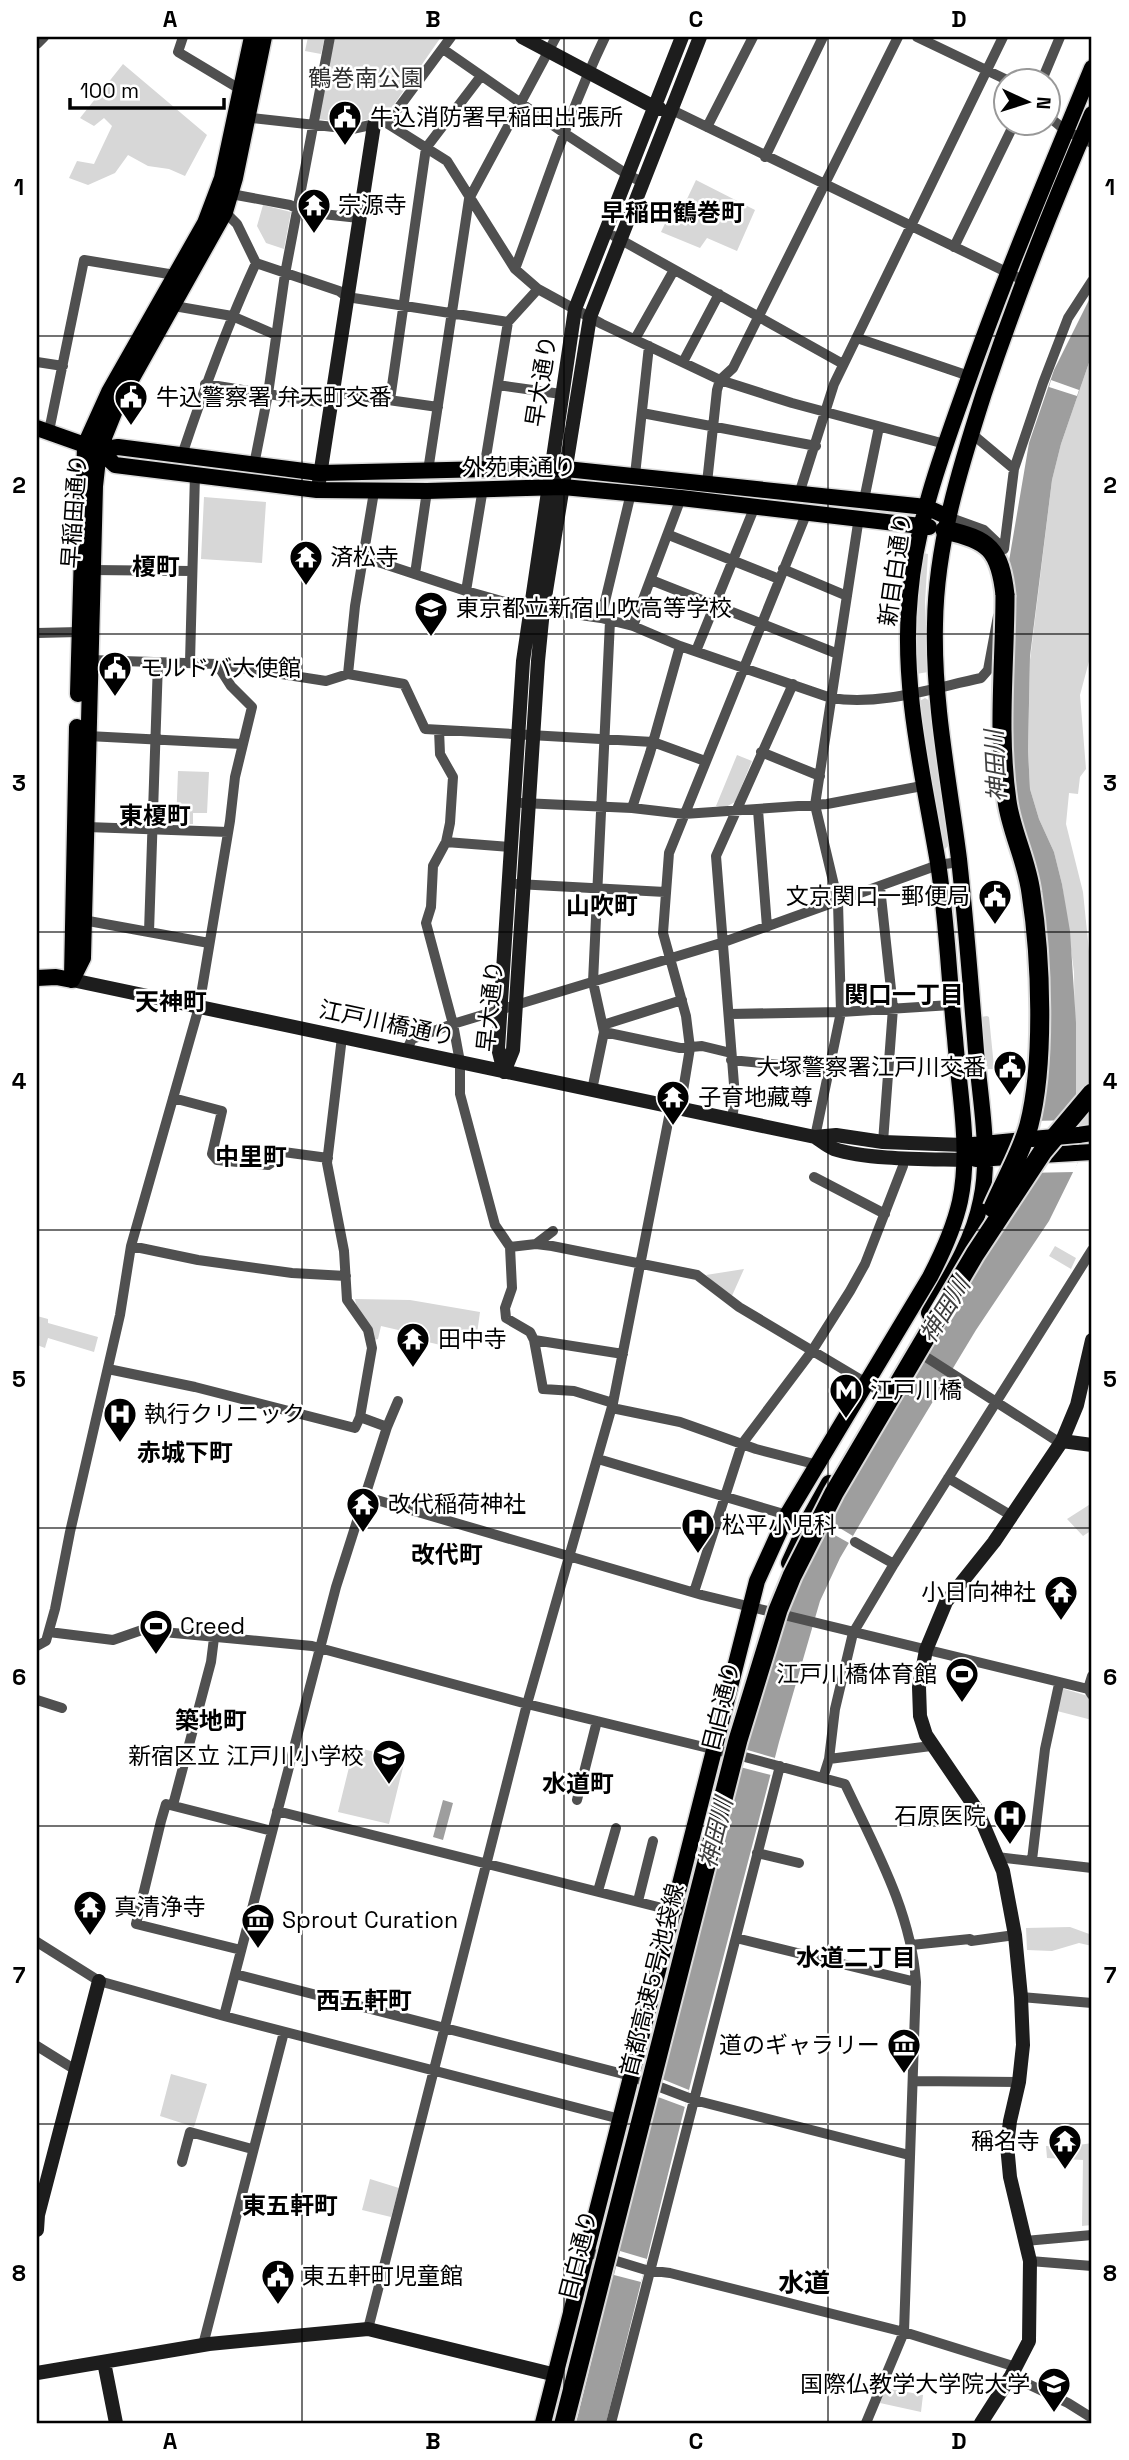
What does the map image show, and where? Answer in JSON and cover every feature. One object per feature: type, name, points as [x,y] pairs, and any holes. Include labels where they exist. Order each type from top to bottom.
[{"type":"highway","points":[[945,529],[978,539],[993,551],[1002,571],[1005,595],[1002,663],[1003,772],[1007,805],[1024,856],[1031,893],[1037,954],[1038,1033],[1035,1089],[1029,1126],[975,1254]]},
{"type":"highway","name":"首都高速5号池袋線","points":[[562,2423],[738,1740],[778,1610],[834,1493],[975,1254],[1043,1151],[1092,1093]]},
{"type":"highway","name":"首都高速5号池袋線","points":[[578,2423],[748,1749],[790,1614],[821,1545],[848,1495],[986,1262],[1053,1160],[1092,1111]]},
{"type":"main road","name":"早稲田通り","points":[[72,980],[83,958],[95,486],[92,447],[225,212],[246,93],[252,37]]},
{"type":"main road","name":"早稲田通り","points":[[246,93],[264,37]]},
{"type":"main road","name":"新目白通り","points":[[963,1152],[938,865],[922,786],[910,694],[910,595],[921,526],[945,444],[1007,273],[1092,68]]},
{"type":"main road","name":"新目白通り","points":[[984,1151],[959,862],[937,687],[935,622],[945,529],[971,433],[1023,281],[1087,140],[1092,114]]},
{"type":"main road","name":"早稲田通り","points":[[72,980],[79,632],[92,447],[109,392],[205,223],[242,116]]},
{"type":"main road","name":"外苑東通り","points":[[43,430],[92,447],[115,465],[317,490],[374,492],[556,487],[859,517],[945,529]]},
{"type":"main road","name":"外苑東通り","points":[[92,447],[182,454],[320,473],[558,468],[635,475],[926,507],[945,529]]},
{"type":"main road","points":[[37,978],[72,980]]},
{"type":"main road","points":[[984,1151],[1032,1139],[1085,1134]]},
{"type":"main road","points":[[963,1152],[984,1151],[1028,1157],[1085,1153]]},
{"type":"main road","name":"目白通り","points":[[562,2423],[645,2083],[776,1613],[810,1517],[883,1393],[916,1351],[959,1261],[981,1200],[984,1151]]},
{"type":"main road","name":"目白通り","points":[[543,2423],[556,2375],[601,2256],[620,2119],[645,2083],[674,1911],[716,1749],[749,1606],[771,1547],[787,1515],[944,1250],[960,1201],[963,1152]]},
{"type":"street","points":[[37,44],[44,37]]},
{"type":"street","points":[[183,37],[178,52],[246,93]]},
{"type":"street","points":[[254,466],[268,394],[285,274],[330,37]]},
{"type":"street","points":[[242,116],[352,129],[379,123],[394,114],[451,37]]},
{"type":"street","points":[[522,37],[654,107],[671,110],[1023,281]]},
{"type":"street","points":[[428,471],[469,199],[556,37]]},
{"type":"street","points":[[515,269],[564,133],[605,37]]},
{"type":"street","name":"早大通り","points":[[558,468],[590,317],[628,175],[682,37]]},
{"type":"street","name":"早大通り","points":[[505,1072],[498,1048],[516,884],[537,609],[556,487],[561,394],[575,309],[642,182],[700,37]]},
{"type":"street","points":[[707,127],[753,37]]},
{"type":"street","points":[[765,157],[823,37]]},
{"type":"street","points":[[707,484],[720,380],[733,368],[898,37]]},
{"type":"street","points":[[918,37],[992,73]]},
{"type":"street","points":[[799,494],[834,384],[1003,37]]},
{"type":"street","points":[[1048,66],[1060,37]]},
{"type":"street","points":[[443,49],[564,133],[642,182]]},
{"type":"street","points":[[390,400],[426,148],[481,76]]},
{"type":"street","points":[[379,123],[447,161],[515,269],[538,289],[720,380],[945,444]]},
{"type":"street","points":[[317,490],[359,218],[379,123]]},
{"type":"street","points":[[1062,128],[1087,140]]},
{"type":"street","points":[[954,247],[1009,136]]},
{"type":"street","points":[[230,194],[290,205],[304,212],[359,218]]},
{"type":"street","points":[[225,212],[237,224],[256,263],[339,291],[347,298],[508,322]]},
{"type":"street","points":[[612,235],[844,364]]},
{"type":"street","points":[[43,430],[63,366],[84,260],[175,275]]},
{"type":"street","points":[[182,454],[205,384],[256,263]]},
{"type":"street","points":[[635,339],[674,270]]},
{"type":"street","points":[[945,529],[984,530],[1004,549],[1014,469],[1042,383],[1068,317],[1092,281]]},
{"type":"street","points":[[484,469],[508,322],[538,289]]},
{"type":"street","points":[[683,362],[719,294]]},
{"type":"street","points":[[174,306],[232,316],[276,335]]},
{"type":"street","points":[[857,338],[969,376]]},
{"type":"street","points":[[635,475],[649,346]]},
{"type":"street","points":[[37,362],[63,366]]},
{"type":"street","points":[[205,384],[268,394],[390,400],[438,407]]},
{"type":"street","points":[[498,385],[561,394]]},
{"type":"street","points":[[642,413],[816,446]]},
{"type":"street","points":[[864,500],[879,427]]},
{"type":"street","points":[[971,433],[1014,469]]},
{"type":"street","points":[[190,662],[195,474]]},
{"type":"street","points":[[466,591],[483,488]]},
{"type":"street","points":[[415,574],[426,491]]},
{"type":"street","points":[[348,674],[355,606],[374,492]]},
{"type":"street","points":[[592,1090],[604,1029],[593,982],[605,739],[606,620],[631,493]]},
{"type":"street","points":[[633,626],[681,498]]},
{"type":"street","points":[[696,651],[755,506]]},
{"type":"street","points":[[368,2329],[527,1704],[612,1405],[691,1048],[682,999],[663,933],[669,853],[807,512]]},
{"type":"street","points":[[815,1137],[841,1012],[838,901],[815,805],[859,517]]},
{"type":"street","points":[[363,557],[466,591],[537,609],[633,626],[680,646],[831,698],[849,701],[910,694],[985,674],[999,611],[998,583],[988,561],[975,548],[957,542],[945,529]]},
{"type":"street","points":[[669,535],[733,561],[847,596]]},
{"type":"street","points":[[92,570],[192,571]]},
{"type":"street","points":[[651,580],[838,654]]},
{"type":"street","points":[[37,633],[79,632]]},
{"type":"street","points":[[632,808],[680,646]]},
{"type":"street","points":[[90,660],[217,664],[326,681],[348,674],[404,684],[425,729],[653,742],[705,761]]},
{"type":"street","points":[[149,932],[158,662]]},
{"type":"street","points":[[37,1646],[46,1641],[50,1632],[127,1281],[131,1246],[199,1007],[235,777],[252,707],[231,686],[217,664]]},
{"type":"street","points":[[732,1120],[735,1104],[716,856],[793,684]]},
{"type":"street","points":[[439,730],[440,754],[453,777],[450,823],[446,842],[433,866],[426,923],[453,1024],[460,1062],[460,1094],[495,1225],[510,1247],[512,1288],[505,1308],[506,1318],[530,1332],[534,1340],[543,1389],[574,1391],[612,1405],[680,1422],[741,1444],[818,1465]]},
{"type":"street","points":[[88,736],[242,744]]},
{"type":"street","points":[[761,752],[820,776]]},
{"type":"street","points":[[521,803],[632,808],[684,814],[815,805],[922,786]]},
{"type":"street","name":"早大通り","points":[[505,1072],[513,1050],[516,1003],[516,884],[511,847],[521,803]]},
{"type":"street","points":[[758,810],[767,928]]},
{"type":"street","points":[[87,827],[228,832]]},
{"type":"street","points":[[446,842],[511,847]]},
{"type":"street","points":[[406,1051],[411,1039],[453,1024],[721,943],[938,865],[959,862]]},
{"type":"street","points":[[516,884],[665,892]]},
{"type":"street","points":[[880,887],[893,1008],[883,1142]]},
{"type":"street","points":[[83,920],[209,943]]},
{"type":"street","name":"江戸川橋通り","points":[[72,980],[815,1137],[836,1135],[963,1152]]},
{"type":"street","points":[[604,1029],[682,999]]},
{"type":"street","points":[[729,1014],[841,1012],[951,1005]]},
{"type":"street","points":[[604,1029],[680,1048],[702,1046],[732,1057],[830,1070]]},
{"type":"street","points":[[108,1369],[195,1387],[355,1428],[360,1417],[372,1348],[368,1330],[347,1300],[344,1251],[328,1158],[342,1037]]},
{"type":"street","points":[[173,1098],[222,1111],[212,1154],[217,1160],[268,1165],[274,1161],[276,1151],[328,1158]]},
{"type":"street","name":"江戸川橋通り","points":[[815,1137],[833,1149],[903,1158],[963,1152]]},
{"type":"street","points":[[694,1592],[741,1444],[812,1351],[865,1264],[903,1166],[903,1158]]},
{"type":"street","points":[[814,1177],[885,1214]]},
{"type":"street","points":[[536,1244],[553,1231]]},
{"type":"street","points":[[510,1247],[536,1244],[697,1275],[739,1307],[883,1393]]},
{"type":"street","points":[[131,1246],[269,1270],[345,1276]]},
{"type":"street","points":[[823,1778],[829,1759],[835,1709],[853,1633],[894,1563],[1092,1250]]},
{"type":"street","points":[[534,1340],[622,1354]]},
{"type":"street","points":[[981,2423],[1029,2341],[1031,2262],[1010,2177],[1007,2145],[1023,2045],[1021,1997],[1009,1895],[997,1857],[977,1810],[931,1746],[922,1726],[919,1703],[922,1666],[946,1602],[995,1542],[1062,1441],[1077,1405],[1092,1340]]},
{"type":"street","points":[[916,1351],[1054,1439],[1092,1446]]},
{"type":"street","points":[[224,2016],[320,1648],[363,1496],[398,1401]]},
{"type":"street","points":[[360,1417],[387,1427]]},
{"type":"street","points":[[598,1460],[787,1515]]},
{"type":"street","points":[[948,1478],[1012,1516]]},
{"type":"street","points":[[363,1496],[694,1592],[1090,1692],[1092,1676]]},
{"type":"street","points":[[855,1542],[894,1563]]},
{"type":"street","points":[[50,1632],[113,1640],[142,1630],[320,1648],[527,1704],[716,1749],[845,1784],[894,1889],[905,1919],[916,1982],[904,2332],[866,2423]]},
{"type":"street","points":[[173,1805],[211,1662],[214,1638]]},
{"type":"street","points":[[1032,1860],[1045,1749],[1059,1684]]},
{"type":"street","points":[[37,1700],[62,1708]]},
{"type":"street","points":[[577,1800],[597,1721]]},
{"type":"street","points":[[829,1759],[931,1746]]},
{"type":"street","points":[[611,2423],[691,2099],[736,1938],[778,1765]]},
{"type":"street","points":[[242,1950],[136,1924],[161,1821],[166,1804],[272,1832]]},
{"type":"street","points":[[277,1811],[674,1911],[684,1910],[694,1900]]},
{"type":"street","points":[[598,1891],[616,1828]]},
{"type":"street","points":[[638,1901],[653,1840]]},
{"type":"street","points":[[757,1853],[799,1863]]},
{"type":"street","points":[[997,1857],[1092,1868]]},
{"type":"street","points":[[911,1945],[1015,1935]]},
{"type":"street","points":[[736,1938],[916,1982]]},
{"type":"street","points":[[37,1942],[99,1981],[620,2119]]},
{"type":"street","points":[[235,1974],[446,2028],[645,2083],[691,2099],[909,2155]]},
{"type":"street","points":[[37,2230],[38,2215],[74,2069],[99,1981]]},
{"type":"street","points":[[1021,1997],[1092,2003]]},
{"type":"street","points":[[203,2345],[284,2032]]},
{"type":"street","points":[[37,2046],[74,2069]]},
{"type":"street","points":[[913,2081],[1019,2082]]},
{"type":"street","points":[[182,2162],[190,2132],[253,2149]]},
{"type":"street","points":[[1025,2241],[1092,2235]]},
{"type":"street","points":[[601,2256],[648,2271],[670,2273],[904,2332],[1013,2371],[1092,2418]]},
{"type":"street","points":[[1031,2262],[1092,2266]]},
{"type":"street","points":[[37,2373],[203,2345],[368,2329],[556,2375]]},
{"type":"street","points":[[104,2362],[116,2423]]},
{"type":"green space","points":[[308,37],[325,37],[321,54],[305,51]]},
{"type":"green space","name":"鶴巻南公園","points":[[335,37],[441,37],[386,116],[350,123],[317,119]]},
{"type":"green space","points":[[123,64],[207,135],[185,176],[169,169],[148,166],[128,155],[115,173],[88,185],[69,178],[77,161],[94,164],[112,126],[104,118],[94,126],[80,118]]},
{"type":"green space","points":[[696,180],[755,210],[737,251],[707,238],[700,248],[661,232],[669,215],[678,218]]},
{"type":"green space","points":[[263,205],[291,212],[284,249],[266,243],[257,226]]},
{"type":"green space","points":[[1092,354],[1092,650],[1080,695],[1086,769],[1080,777],[1078,794],[1069,793],[1066,824],[1083,892],[1092,981],[1092,1123],[1076,1127],[1074,972],[1062,884],[1054,852],[1039,819],[1030,789],[1028,750],[1030,660],[1052,480],[1061,444]]},
{"type":"green space","points":[[522,478],[340,483],[340,482]]},
{"type":"green space","points":[[204,497],[266,502],[262,563],[201,559]]},
{"type":"green space","points":[[923,553],[928,554],[925,602],[928,672],[916,674],[918,591]]},
{"type":"green space","points":[[925,698],[930,701],[932,708],[949,832],[948,846],[945,849],[941,846],[918,702]]},
{"type":"green space","points":[[737,755],[752,761],[735,802],[724,808],[716,806]]},
{"type":"green space","points":[[178,771],[209,772],[207,813],[193,813],[193,824],[176,824]]},
{"type":"green space","points":[[951,888],[962,1008],[959,1008],[947,889]]},
{"type":"green space","points":[[987,1016],[993,1069],[985,1069],[981,1017]]},
{"type":"green space","points":[[1055,1246],[1076,1258],[1071,1269],[1049,1256]]},
{"type":"green space","points":[[744,1269],[731,1298],[706,1275]]},
{"type":"green space","points":[[355,1299],[410,1300],[480,1312],[476,1341],[460,1339],[457,1349],[407,1337],[407,1332],[381,1326],[378,1339],[374,1340],[357,1309]]},
{"type":"green space","points":[[37,1316],[48,1319],[48,1323],[98,1337],[94,1352],[48,1338],[45,1348],[37,1345]]},
{"type":"green space","points":[[1092,1503],[1092,1530],[1083,1536],[1067,1519]]},
{"type":"green space","points":[[1061,1688],[1088,1696],[1092,1701],[1092,1720],[1057,1711]]},
{"type":"green space","points":[[354,1747],[405,1759],[389,1824],[338,1812]]},
{"type":"green space","points":[[1070,1927],[1092,1935],[1092,1946],[1079,1943],[1052,1951],[1027,1950],[1026,1928]]},
{"type":"green space","points":[[171,2074],[207,2084],[194,2127],[160,2116]]},
{"type":"green space","points":[[1092,2143],[1092,2225],[1082,2226],[1083,2160],[1047,2158],[1046,2146]]},
{"type":"green space","points":[[370,2179],[399,2188],[391,2217],[362,2210]]},
{"type":"green space","points":[[886,2388],[923,2395],[921,2412],[880,2403]]},
{"type":"shaded area","name":"神田川","points":[[1092,294],[1092,354],[1061,444],[1052,480],[1030,656],[1028,750],[1030,789],[1039,819],[1054,852],[1070,931],[1076,1023],[1078,1162],[1049,1221],[976,1330],[897,1461],[840,1558],[820,1601],[779,1742],[606,2423],[576,2423],[713,1867],[755,1707],[779,1628],[805,1564],[867,1451],[1010,1205],[1027,1085],[1033,972],[998,664],[1009,561],[1029,443],[1054,370]]},
{"type":"shaded area","points":[[443,1800],[453,1803],[443,1840],[433,1837]]},
{"type":"pier","points":[[1051,380],[1079,390],[1077,396],[1049,387]]},
{"type":"pier","points":[[1076,1120],[1078,1162],[1074,1172],[1024,1173],[1032,1121]]},
{"type":"pier","points":[[828,1521],[853,1536],[849,1543],[824,1529]]},
{"type":"pier","points":[[744,1749],[775,1758],[771,1775],[740,1767]]},
{"type":"pier","points":[[662,2079],[689,2090],[685,2107],[658,2097]]},
{"type":"pier","points":[[620,2251],[647,2259],[641,2282],[614,2275]]},
{"type":"place","name":"牛込消防署早稲田出張所","points":[[345,147]]},
{"type":"place","name":"宗源寺","points":[[314,235]]},
{"type":"place","name":"牛込警察署 弁天町交番","points":[[131,427]]},
{"type":"place","name":"済松寺","points":[[306,587]]},
{"type":"place","name":"東京都立新宿山吹高等学校","points":[[431,638]]},
{"type":"place","name":"モルドバ大使館","points":[[115,698]]},
{"type":"place","name":"文京関口一郵便局","points":[[995,926]]},
{"type":"place","name":"大塚警察署江戸川交番","points":[[1010,1097]]},
{"type":"place","name":"子育地藏尊","points":[[673,1127]]},
{"type":"place","name":"田中寺","points":[[413,1369]]},
{"type":"place","name":"江戸川橋","points":[[846,1420]]},
{"type":"place","name":"執行クリニック","points":[[120,1444]]},
{"type":"place","name":"改代稲荷神社","points":[[363,1534]]},
{"type":"place","name":"松平小児科","points":[[698,1555]]},
{"type":"place","name":"小日向神社","points":[[1061,1622]]},
{"type":"place","name":"Creed","points":[[156,1656]]},
{"type":"place","name":"江戸川橋体育館","points":[[962,1704]]},
{"type":"place","name":"新宿区立 江戸川小学校","points":[[389,1786]]},
{"type":"place","name":"石原医院","points":[[1010,1846]]},
{"type":"place","name":"真清浄寺","points":[[90,1937]]},
{"type":"place","name":"Sprout Curation","points":[[258,1950]]},
{"type":"place","name":"道のギャラリー","points":[[904,2075]]},
{"type":"place","name":"稱名寺","points":[[1065,2171]]},
{"type":"place","name":"東五軒町児童館","points":[[278,2306]]},
{"type":"place","name":"国際仏教学大学院大学","points":[[1054,2414]]},
{"type":"district","name":"早稲田鶴巻町","points":[[673,213]]},
{"type":"district","name":"榎町","points":[[156,567]]},
{"type":"district","name":"東榎町","points":[[155,816]]},
{"type":"district","name":"山吹町","points":[[602,906]]},
{"type":"district","name":"関口一丁目","points":[[904,995]]},
{"type":"district","name":"天神町","points":[[171,1002]]},
{"type":"district","name":"中里町","points":[[251,1157]]},
{"type":"district","name":"赤城下町","points":[[185,1453]]},
{"type":"district","name":"改代町","points":[[447,1555]]},
{"type":"district","name":"築地町","points":[[211,1721]]},
{"type":"district","name":"水道町","points":[[578,1784]]},
{"type":"district","name":"水道二丁目","points":[[856,1958]]},
{"type":"district","name":"西五軒町","points":[[364,2001]]},
{"type":"district","name":"東五軒町","points":[[290,2206]]},
{"type":"district","name":"水道","points":[[804,2283]]}]
